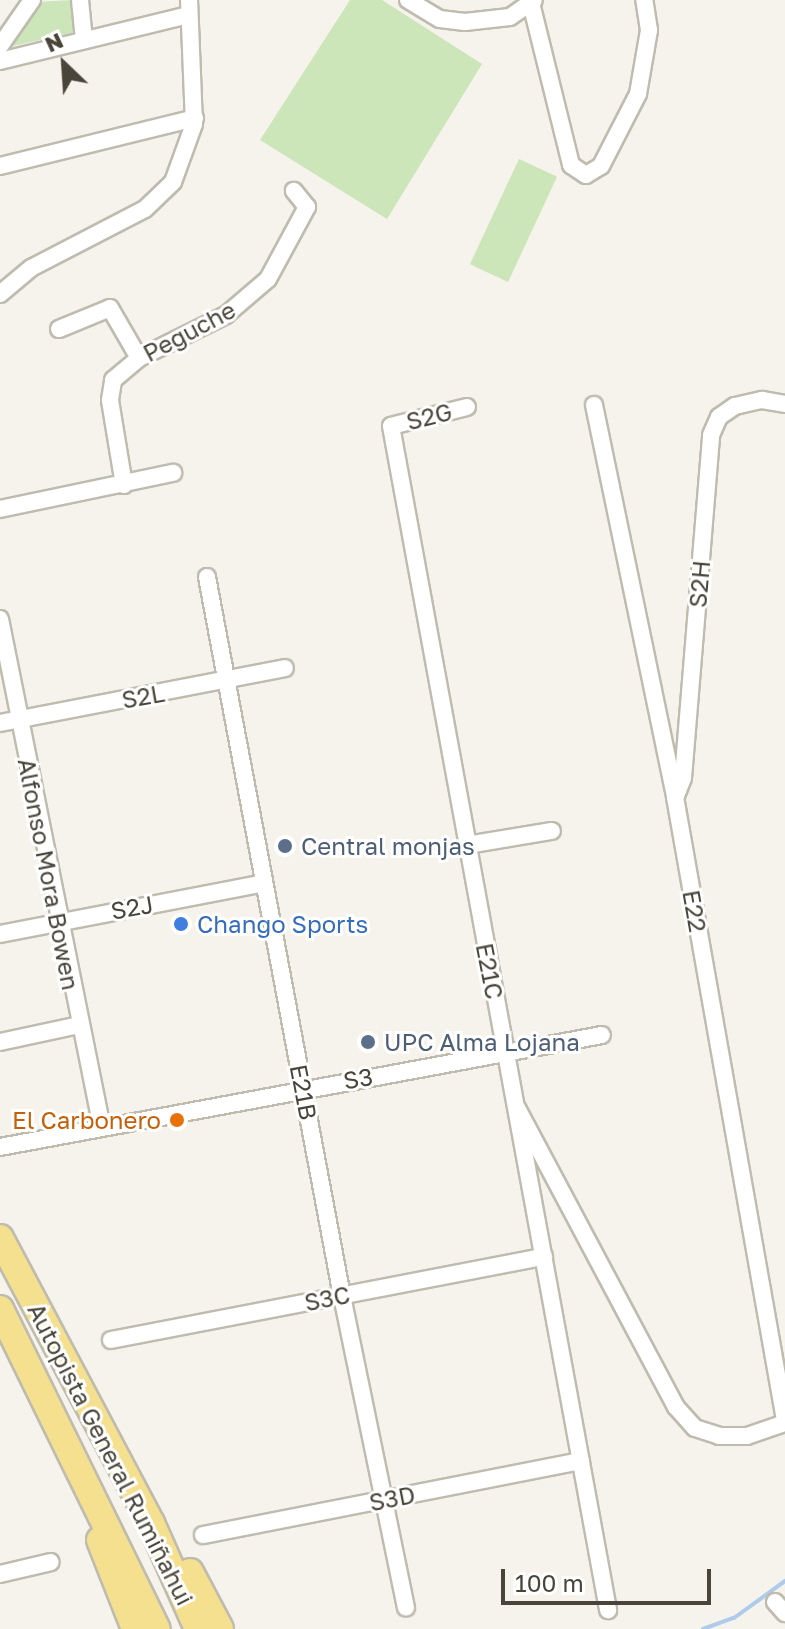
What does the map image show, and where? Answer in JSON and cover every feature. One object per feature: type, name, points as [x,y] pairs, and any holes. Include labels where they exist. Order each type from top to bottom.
[{"type":"highway","name":"Autopista General Rumiñahui","points":[[0,1238],[151,1523],[176,1548],[215,1628]]},
{"type":"highway","name":"Autopista General Rumiñahui","points":[[0,1309],[157,1629]]},
{"type":"highway","points":[[77,1461],[79,1486],[133,1626]]},
{"type":"street","points":[[0,46],[32,0]]},
{"type":"street","points":[[80,0],[84,40]]},
{"type":"street","points":[[408,0],[440,19],[465,22],[510,17],[532,2],[571,165],[586,175],[601,166],[638,94],[649,30],[644,0]]},
{"type":"street","points":[[0,61],[84,40],[188,8],[195,118],[180,172],[157,200],[31,268],[0,294]]},
{"type":"street","points":[[0,166],[195,118]]},
{"type":"street","name":"Peguche","points":[[124,485],[110,390],[118,373],[139,358],[226,315],[268,279],[307,207],[294,191]]},
{"type":"street","points":[[59,329],[110,308],[139,358]]},
{"type":"street","name":"S2H","points":[[675,797],[683,778],[711,435],[719,417],[735,406],[762,400],[785,404]]},
{"type":"street","name":"E22","points":[[594,405],[675,797],[785,1422]]},
{"type":"street","name":"S2G","points":[[391,426],[467,407]]},
{"type":"street","name":"E21C","points":[[391,426],[608,1610]]},
{"type":"street","points":[[0,509],[173,473]]},
{"type":"street","name":"E21B","points":[[207,577],[300,1089],[406,1607]]},
{"type":"street","name":"Alfonso Mora Bowen","points":[[0,619],[57,921],[102,1128]]},
{"type":"street","name":"S2L","points":[[0,723],[285,668]]},
{"type":"street","points":[[467,845],[552,831]]},
{"type":"street","name":"S2J","points":[[0,934],[264,883]]},
{"type":"street","points":[[0,1042],[79,1025]]},
{"type":"street","name":"S3","points":[[0,1147],[602,1035]]},
{"type":"street","points":[[514,1103],[676,1407],[695,1428],[719,1436],[747,1436],[785,1422]]},
{"type":"street","name":"S3C","points":[[111,1340],[544,1257]]},
{"type":"street","name":"S3D","points":[[203,1535],[581,1461]]},
{"type":"street","points":[[0,1574],[51,1562]]},
{"type":"green space","points":[[73,0],[75,32],[0,49],[35,2]]},
{"type":"green space","points":[[350,0],[382,0],[482,64],[387,219],[260,140]]},
{"type":"green space","points":[[519,159],[557,177],[508,282],[470,264]]},
{"type":"waterway","points":[[703,1629],[734,1618],[785,1581]]},
{"type":"place","name":"Central monjas","points":[[285,846]]},
{"type":"place","name":"Chango Sports","points":[[181,924]]},
{"type":"place","name":"UPC Alma Lojana","points":[[368,1042]]},
{"type":"place","name":"El Carbonero","points":[[177,1120]]}]
